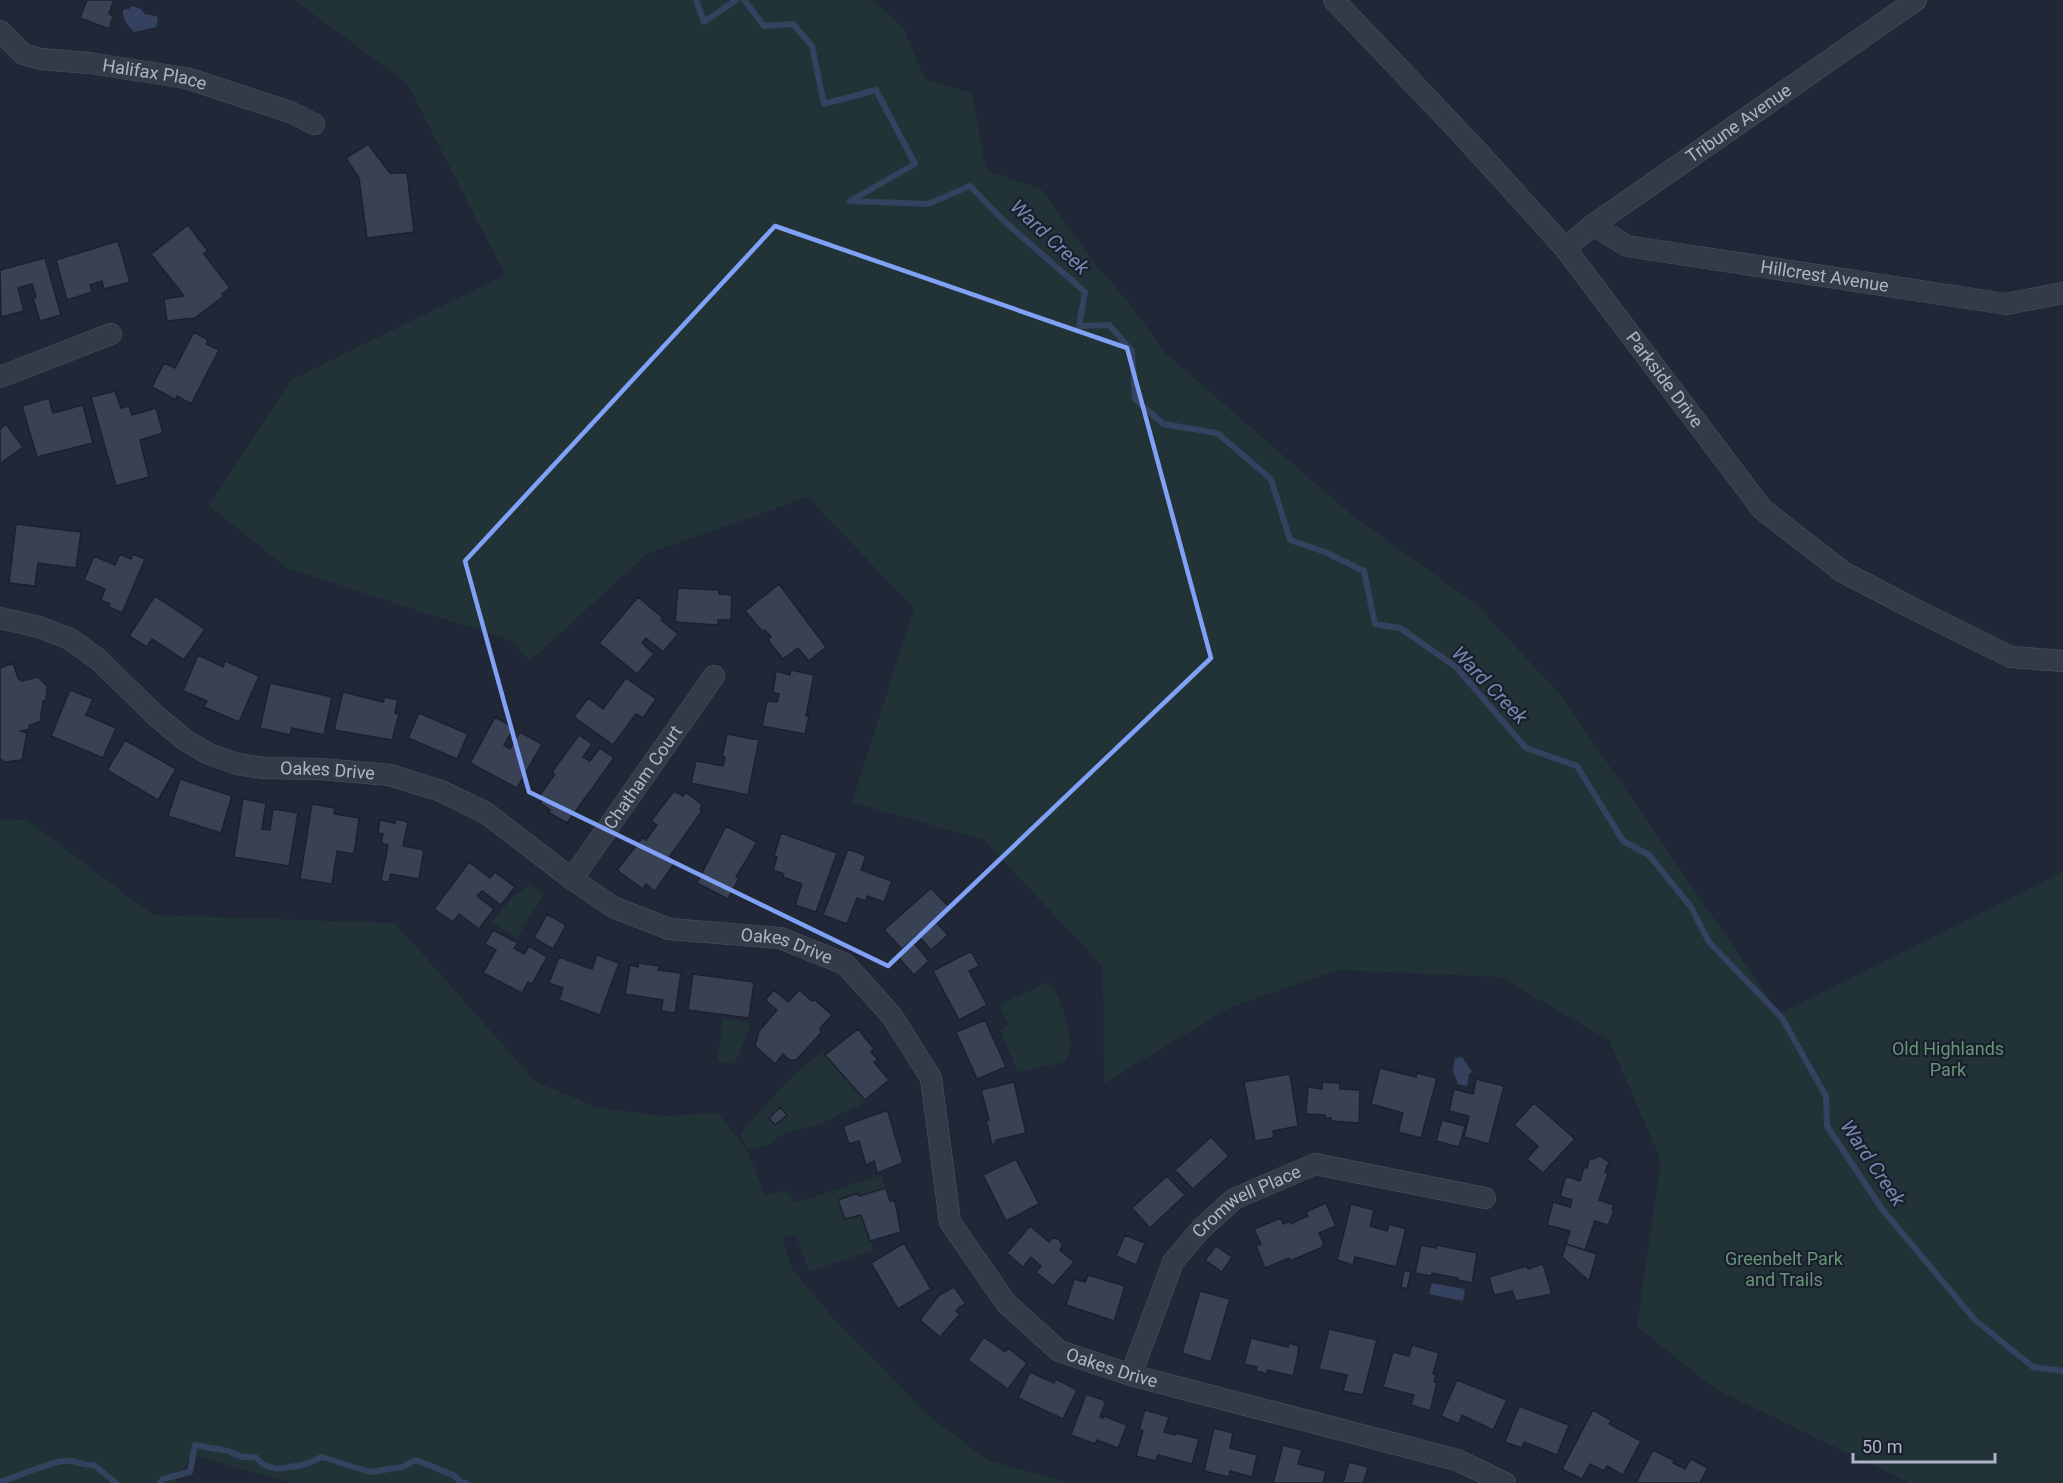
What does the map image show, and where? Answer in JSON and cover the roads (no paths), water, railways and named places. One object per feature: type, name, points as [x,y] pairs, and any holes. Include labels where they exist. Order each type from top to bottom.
[{"type":"street","name":"Parkside Drive","points":[[1334,0],[1468,141],[1565,248],[1762,509],[1843,572],[1914,609],[2011,657],[2063,661]]},
{"type":"street","name":"Tribune Avenue","points":[[1565,248],[1593,225],[1916,0]]},
{"type":"street","name":"Halifax Place","points":[[0,31],[23,54],[41,59],[89,63],[186,78],[290,112],[314,124]]},
{"type":"street","name":"Hillcrest Avenue","points":[[1593,225],[1627,246],[2006,304],[2063,294]]},
{"type":"street","points":[[0,377],[111,334]]},
{"type":"street","name":"Oakes Drive","points":[[0,618],[39,627],[70,639],[99,660],[155,715],[185,740],[209,754],[237,764],[264,768],[321,768],[390,775],[441,791],[486,813],[572,879],[613,907],[669,929],[780,938],[845,964],[892,1016],[931,1078],[950,1222],[1006,1302],[1059,1351],[1131,1375],[1457,1460],[1505,1483]]},
{"type":"street","name":"Chatham Court","points":[[572,879],[714,676]]},
{"type":"street","name":"Cromwell Place","points":[[1131,1375],[1173,1262],[1201,1229],[1234,1199],[1315,1164],[1485,1198]]},
{"type":"water","points":[[132,6],[141,9],[145,14],[156,16],[158,20],[156,27],[134,32],[123,14],[123,10]]},
{"type":"water","points":[[1462,1057],[1472,1072],[1469,1074],[1467,1086],[1458,1084],[1453,1071],[1455,1058]]},
{"type":"water","points":[[1432,1283],[1465,1289],[1463,1301],[1429,1294]]},
{"type":"waterway","name":"Ward Creek","points":[[696,0],[704,22],[736,0]]},
{"type":"waterway","name":"Ward Creek","points":[[744,0],[764,26],[793,24],[812,46],[824,104],[876,90],[915,164],[850,201],[928,204],[970,186],[1004,221],[1085,292],[1079,326],[1109,325],[1132,351],[1135,399],[1163,424],[1217,433],[1271,479],[1290,540],[1325,552],[1364,571],[1375,624],[1400,628],[1456,667],[1526,748],[1577,766],[1623,841],[1649,855],[1691,907],[1709,942],[1782,1018],[1826,1096],[1827,1126],[1882,1209],[1975,1320],[2033,1367],[2063,1371]]},
{"type":"waterway","points":[[160,1483],[163,1479],[190,1472],[195,1445],[228,1451],[242,1457],[255,1457],[264,1465],[277,1469],[303,1465],[322,1457],[370,1472],[402,1467],[416,1460],[453,1475],[466,1483]]},
{"type":"waterway","points":[[0,1482],[46,1465],[71,1461],[94,1465],[116,1483]]},
{"type":"park label","name":"Old Highlands Park","points":[[1948,1059]]},
{"type":"park label","name":"Greenbelt Park and Trails","points":[[1784,1269]]}]
